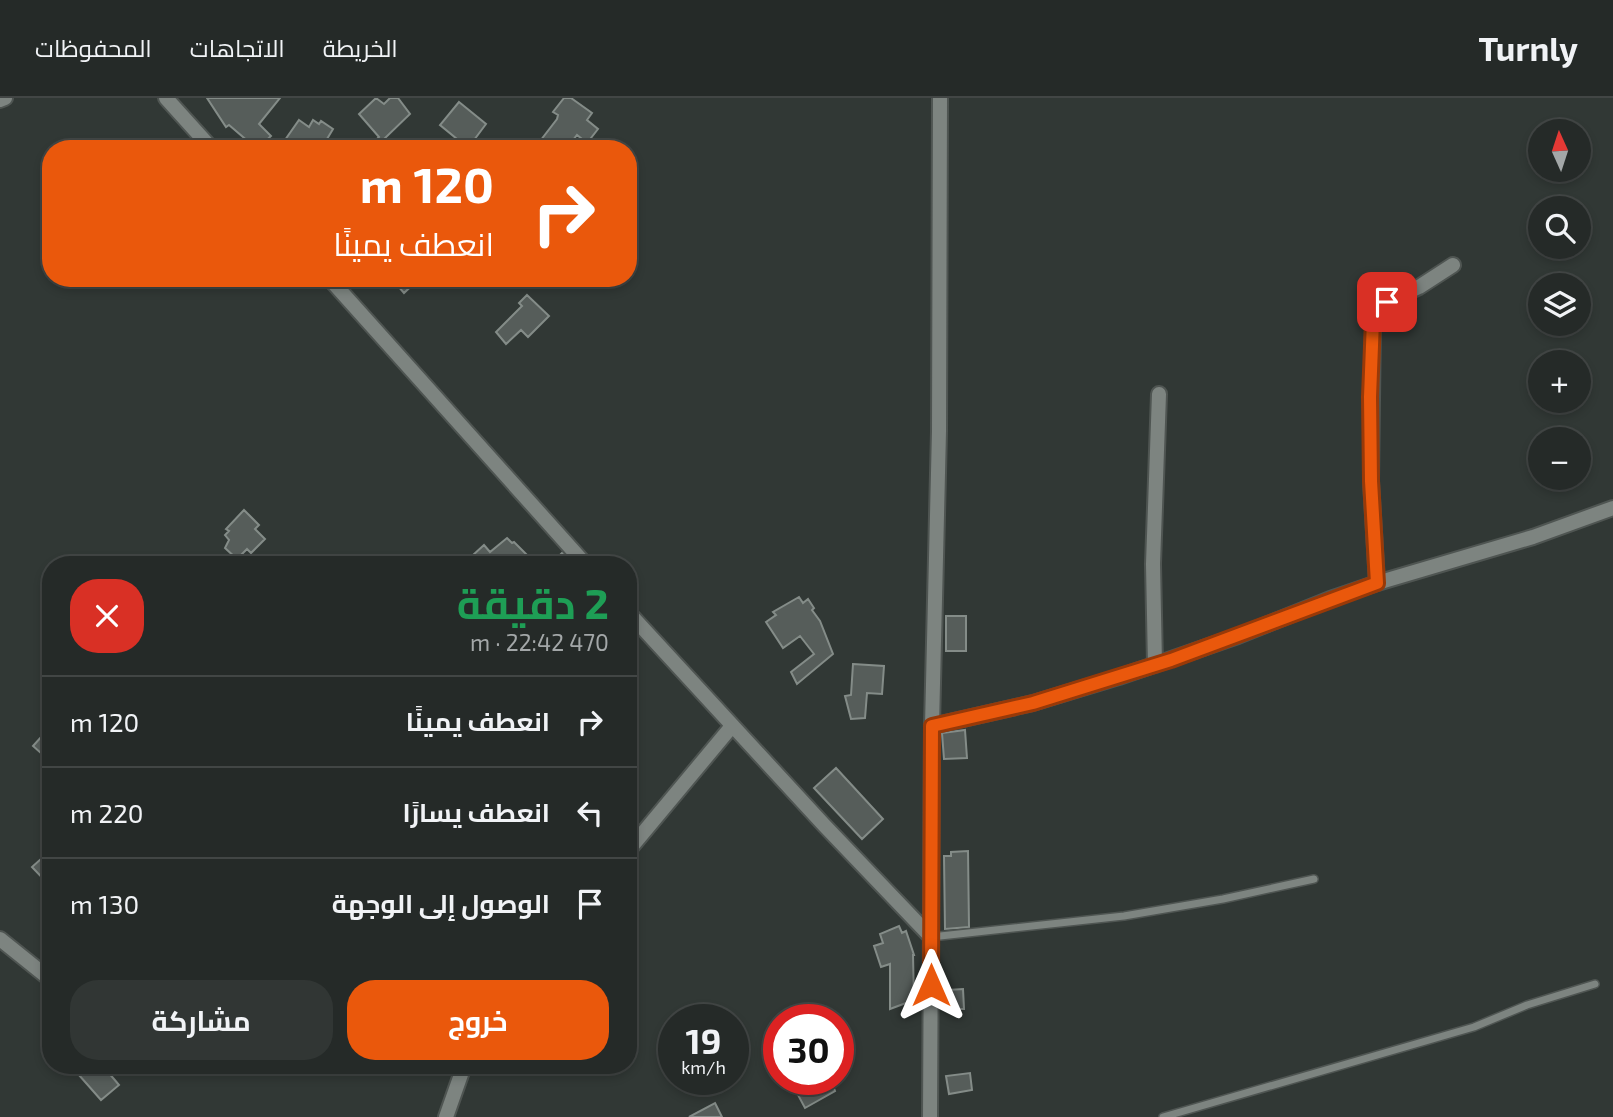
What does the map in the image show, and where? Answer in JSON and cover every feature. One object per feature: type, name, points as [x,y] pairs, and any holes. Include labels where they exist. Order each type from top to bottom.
[{"type":"street","points":[[0,100],[5,98]]},
{"type":"street","points":[[166,98],[204,140]]},
{"type":"street","points":[[930,1117],[932,726],[939,431],[940,98]]},
{"type":"street","points":[[1377,583],[1371,481],[1373,320],[1387,302],[1453,265]]},
{"type":"street","points":[[337,287],[575,556]]},
{"type":"street","points":[[1156,665],[1153,564],[1159,394]]},
{"type":"street","points":[[932,726],[1033,703],[1156,665],[1377,583],[1533,537],[1613,508]]},
{"type":"street","points":[[637,622],[931,937]]},
{"type":"street","points":[[637,840],[732,726]]},
{"type":"street","points":[[0,939],[42,973]]},
{"type":"street","points":[[446,1117],[461,1074]]},
{"type":"lane","points":[[931,937],[1124,916],[1223,899],[1314,879]]},
{"type":"lane","points":[[1163,1117],[1474,1027],[1527,1005],[1595,984]]},
{"type":"building","points":[[207,98],[280,98],[259,124],[271,136],[267,140],[246,140],[229,125],[226,127]]},
{"type":"building","points":[[376,98],[384,104],[390,98],[398,98],[410,114],[385,140],[376,140],[379,137],[359,114]]},
{"type":"building","points":[[564,98],[571,98],[592,113],[587,120],[598,129],[589,140],[583,140],[577,135],[573,140],[541,140],[557,119],[558,115],[553,112]]},
{"type":"building","points":[[459,102],[486,124],[474,140],[458,140],[440,125]]},
{"type":"building","points":[[299,120],[309,127],[313,120],[319,124],[321,121],[333,129],[326,140],[285,140]]},
{"type":"building","points":[[399,287],[410,287],[404,293]]},
{"type":"building","points":[[527,295],[549,316],[528,337],[521,330],[506,344],[496,332],[522,306],[519,303]]},
{"type":"building","points":[[244,510],[259,525],[255,529],[265,539],[251,553],[247,549],[240,556],[234,556],[225,548],[229,540],[225,535],[229,531],[226,529]]},
{"type":"building","points":[[507,538],[526,554],[473,555],[484,545],[490,552]]},
{"type":"building","points":[[799,597],[803,603],[808,599],[814,608],[812,610],[820,621],[833,654],[797,684],[791,672],[814,654],[800,636],[783,648],[766,622],[776,615],[773,612]]},
{"type":"building","points":[[946,616],[966,616],[966,651],[946,651]]},
{"type":"building","points":[[853,664],[884,666],[882,694],[867,693],[865,718],[851,719],[845,696],[851,695]]},
{"type":"building","points":[[965,730],[967,758],[944,759],[942,733]]},
{"type":"building","points":[[42,736],[42,754],[33,746]]},
{"type":"building","points":[[836,768],[883,819],[862,839],[814,788]]},
{"type":"building","points":[[968,851],[969,927],[945,929],[944,856],[951,856],[951,852]]},
{"type":"building","points":[[42,858],[42,878],[32,867]]},
{"type":"building","points":[[899,926],[902,933],[906,931],[914,955],[914,1000],[890,1009],[890,964],[881,967],[874,946],[883,943],[880,934]]},
{"type":"building","points":[[963,989],[964,1009],[948,1009],[948,990]]},
{"type":"building","points":[[970,1073],[972,1090],[949,1094],[946,1076]]},
{"type":"building","points":[[78,1074],[110,1074],[119,1085],[101,1100]]},
{"type":"building","points":[[798,1095],[828,1095],[805,1108]]},
{"type":"building","points":[[715,1103],[722,1117],[689,1117]]},
{"type":"route","points":[[931,985],[932,726],[1033,703],[1119,677],[1238,636],[1377,583],[1371,481],[1370,397],[1373,320],[1387,302]]}]
